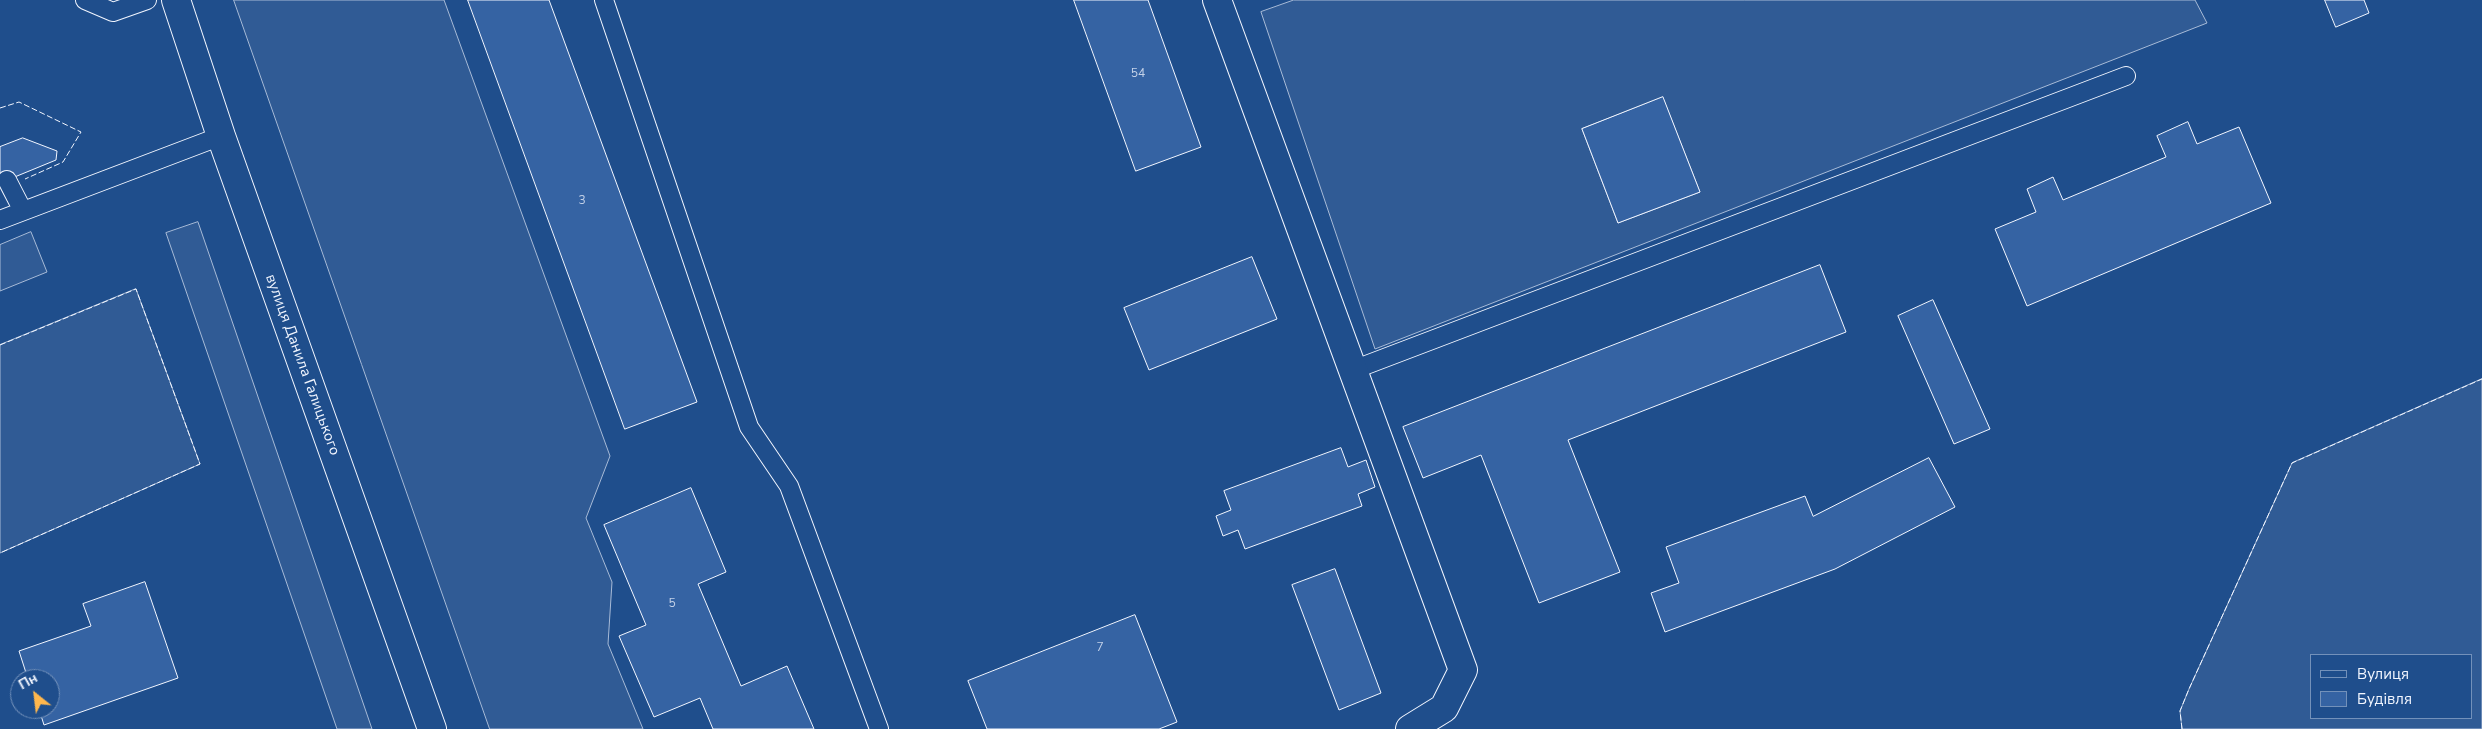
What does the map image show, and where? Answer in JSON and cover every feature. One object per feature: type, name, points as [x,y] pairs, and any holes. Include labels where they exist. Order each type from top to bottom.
[{"type":"street","name":"вулиця Данила Галицького","points":[[176,0],[221,136],[432,729]]},
{"type":"street","points":[[1218,0],[1464,670],[1444,708],[1410,729]]},
{"type":"lane","points":[[85,0],[113,12],[147,0]]},
{"type":"lane","points":[[604,0],[749,427],[790,486],[879,729]]},
{"type":"lane","points":[[1354,370],[2126,76]]},
{"type":"lane","points":[[0,220],[221,136]]},
{"type":"lane","points":[[7,180],[23,211]]},
{"type":"shaded area","points":[[234,0],[444,0],[610,456],[586,518],[612,582],[608,644],[643,729],[490,729]]},
{"type":"shaded area","points":[[1294,0],[2195,0],[2207,23],[1375,349],[1261,12]],"holes":[[[1663,98],[1700,192],[1618,223],[1582,129]]]},
{"type":"shaded area","points":[[198,222],[372,729],[337,729],[166,233]]},
{"type":"shaded area","points":[[31,232],[47,272],[0,291],[0,245]]},
{"type":"shaded area","points":[[136,289],[200,464],[0,553],[0,345]]},
{"type":"shaded area","points":[[2482,379],[2482,729],[2182,729],[2180,711],[2292,463]]},
{"type":"building","points":[[468,0],[549,0],[697,402],[625,429]]},
{"type":"building","points":[[1074,0],[1148,0],[1201,147],[1136,171]]},
{"type":"building","points":[[2325,0],[2364,0],[2369,13],[2336,27]]},
{"type":"building","points":[[1663,97],[1700,192],[1618,223],[1582,129]]},
{"type":"building","points":[[2188,122],[2197,144],[2239,127],[2271,203],[2027,306],[1995,229],[2036,212],[2027,189],[2053,177],[2063,200],[2166,157],[2157,136]]},
{"type":"building","points":[[23,138],[57,151],[56,160],[0,183],[0,147]]},
{"type":"building","points":[[1252,257],[1277,319],[1149,370],[1124,308]]},
{"type":"building","points":[[1820,265],[1846,332],[1568,440],[1620,572],[1539,603],[1481,455],[1423,478],[1403,427]]},
{"type":"building","points":[[1933,300],[1990,429],[1954,444],[1898,316]]},
{"type":"building","points":[[1341,448],[1348,467],[1366,460],[1375,487],[1358,494],[1362,506],[1245,549],[1238,530],[1223,536],[1216,516],[1231,510],[1224,491]]},
{"type":"building","points":[[1929,458],[1955,507],[1835,569],[1665,632],[1651,593],[1679,583],[1666,547],[1805,496],[1813,516]]},
{"type":"building","points":[[691,488],[726,572],[698,584],[741,686],[787,666],[814,729],[713,729],[700,698],[654,717],[619,636],[646,625],[604,525]]},
{"type":"building","points":[[1335,569],[1381,693],[1339,710],[1292,585]]},
{"type":"building","points":[[145,582],[178,678],[44,725],[42,719],[60,719],[60,669],[25,669],[19,651],[91,626],[83,604]]},
{"type":"building","points":[[1135,615],[1177,722],[1159,729],[987,729],[968,681]]},
{"type":"fence","points":[[0,108],[19,102],[81,132],[63,162],[25,179]]},
{"type":"fence","points":[[0,345],[136,289],[200,464],[0,553]]},
{"type":"fence","points":[[2182,729],[2180,711],[2189,689],[2292,463],[2482,379]]}]
